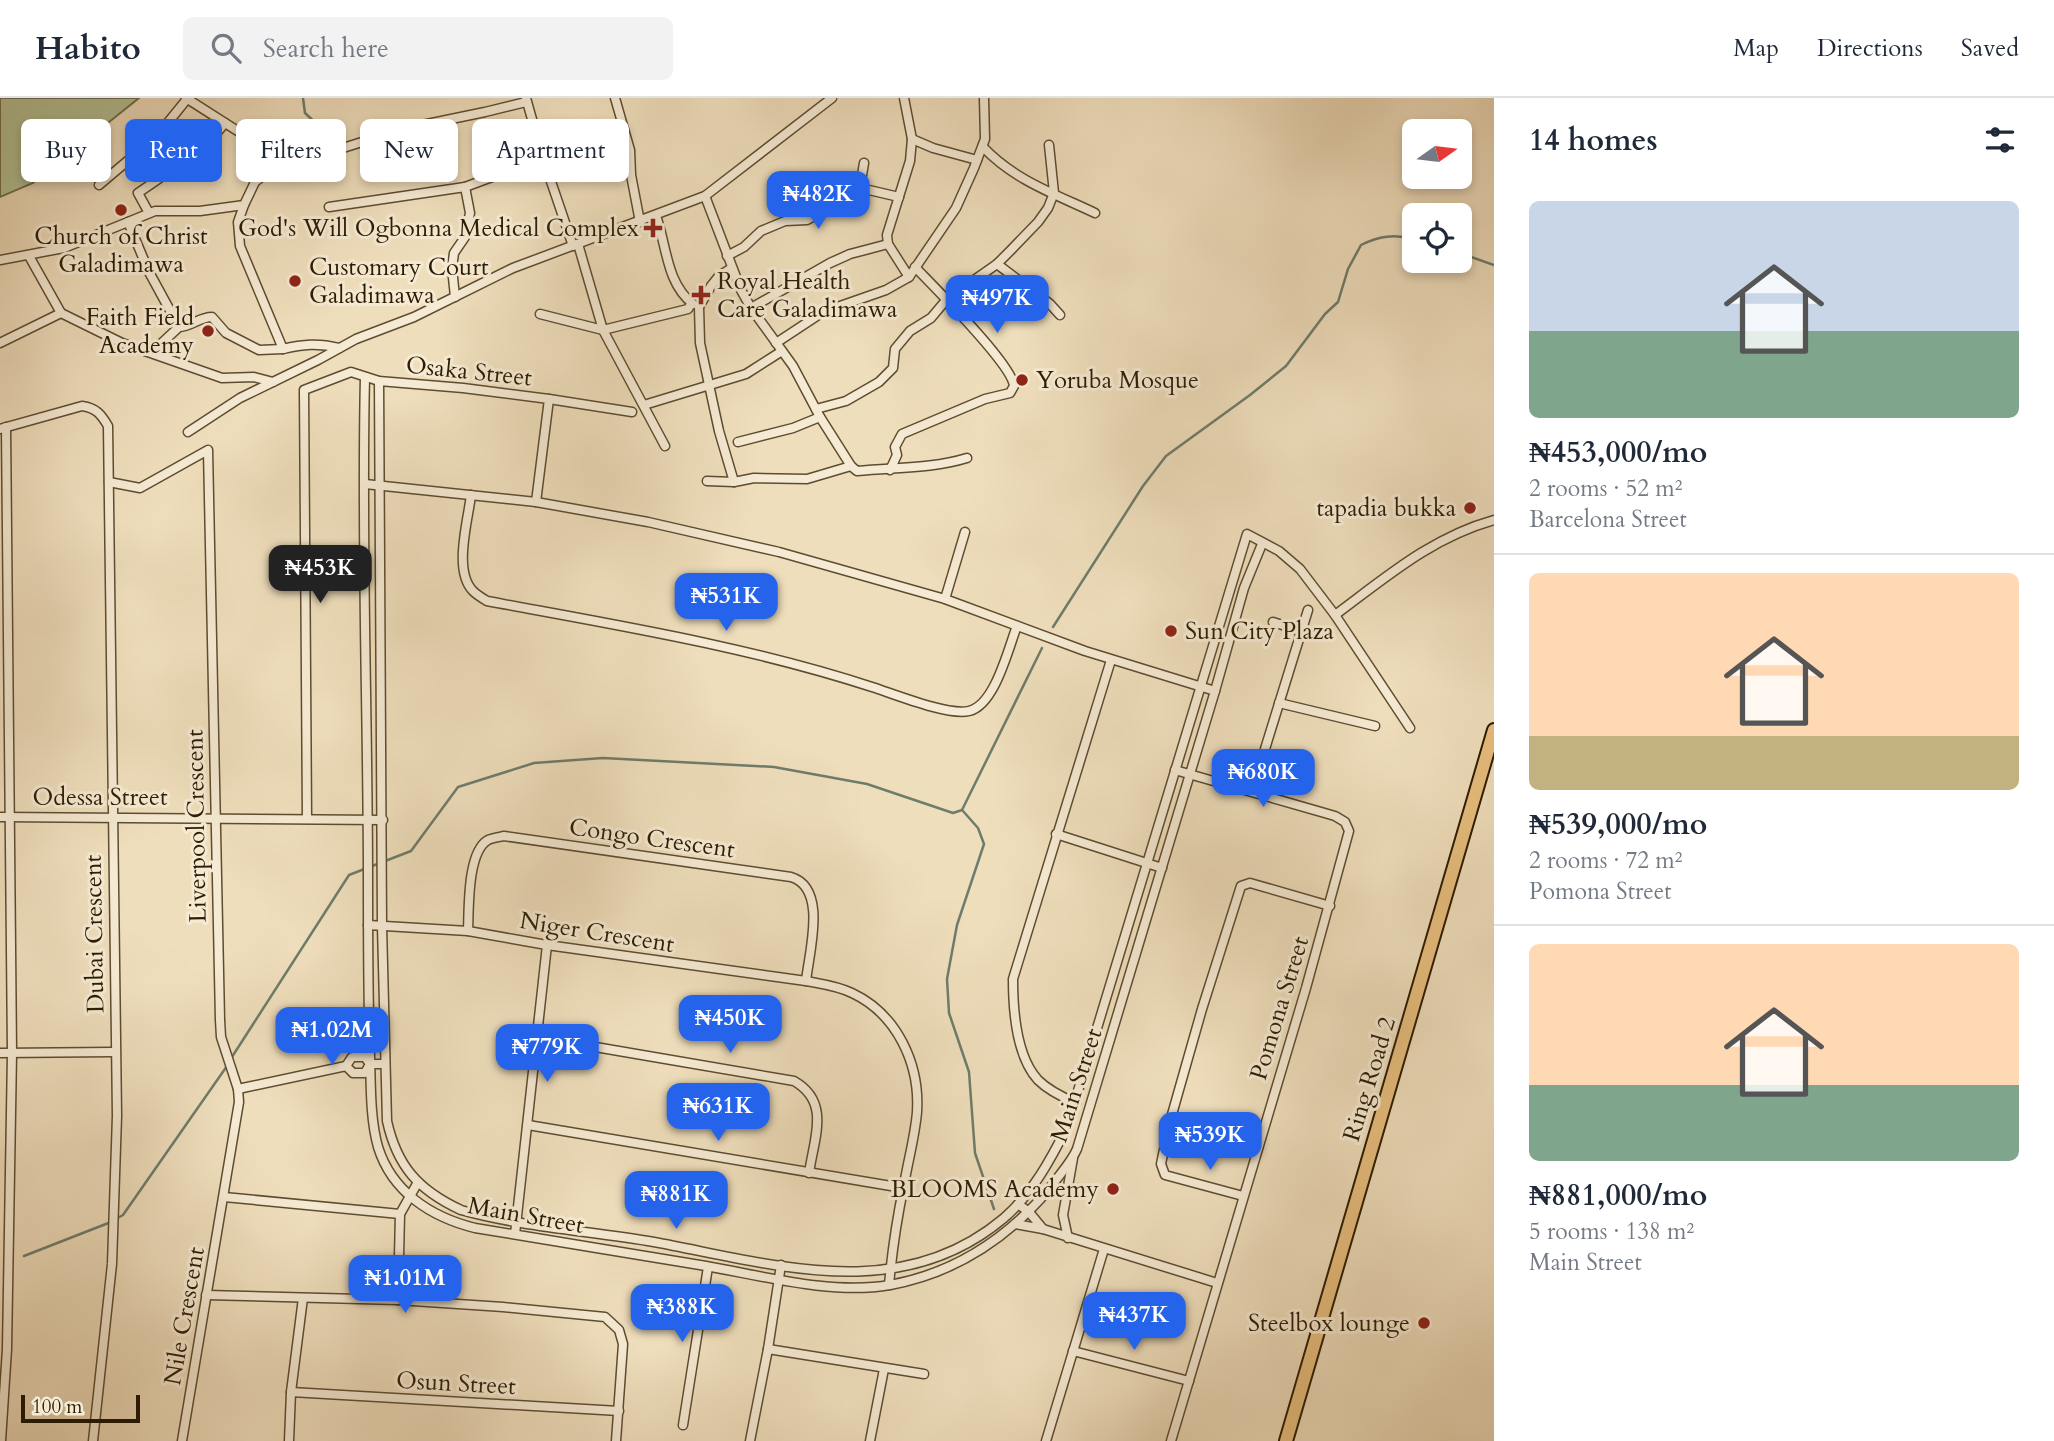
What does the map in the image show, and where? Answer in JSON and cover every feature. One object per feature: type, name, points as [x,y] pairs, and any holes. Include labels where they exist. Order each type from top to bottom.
[{"type":"main road","name":"Ring Road 2","points":[[1286,1441],[1494,730]]},
{"type":"street","points":[[615,98],[621,119]]},
{"type":"street","points":[[188,432],[240,398],[356,339],[414,317],[513,268],[705,196],[832,98]]},
{"type":"street","points":[[904,98],[912,139],[906,177],[887,235],[888,244],[909,277]]},
{"type":"street","points":[[644,405],[746,374],[824,313],[886,290],[909,277],[956,208],[983,147],[986,122],[984,98]]},
{"type":"street","points":[[99,185],[157,136],[187,99],[236,130]]},
{"type":"street","points":[[346,147],[403,128],[485,112],[526,100],[532,119]]},
{"type":"street","points":[[149,214],[138,193],[205,147],[225,123]]},
{"type":"street","points":[[912,139],[933,148],[977,160]]},
{"type":"street","points":[[730,444],[793,428],[879,382],[893,368],[895,349],[910,331],[931,318],[947,299],[997,264],[1038,222],[1054,193],[1049,145]]},
{"type":"street","points":[[629,147],[631,175],[640,222]]},
{"type":"street","points":[[983,147],[1019,177],[1095,213]]},
{"type":"street","points":[[727,256],[744,247],[761,231],[777,223],[803,221],[844,200],[863,177],[864,163]]},
{"type":"street","points":[[255,182],[238,222],[240,246],[283,349]]},
{"type":"street","points":[[329,208],[466,187],[479,182]]},
{"type":"street","points":[[551,182],[576,245],[603,331],[665,446]]},
{"type":"street","points":[[455,296],[452,268],[454,253],[465,237],[470,213],[466,187]]},
{"type":"street","points":[[856,187],[899,197]]},
{"type":"street","points":[[705,196],[727,256],[751,309],[793,366],[851,466],[857,471],[890,470],[943,465],[967,458]]},
{"type":"street","points":[[0,260],[64,248],[155,211],[201,211],[244,205]]},
{"type":"street","points":[[656,216],[671,276],[693,307],[700,330],[700,343],[710,386],[730,444],[734,482]]},
{"type":"street","points":[[128,222],[149,272],[179,327]]},
{"type":"street","points":[[751,309],[830,263],[850,254],[888,244]]},
{"type":"street","points":[[29,256],[61,313],[122,343],[222,378],[254,377],[274,382]]},
{"type":"street","points":[[997,264],[1050,304],[1060,315]]},
{"type":"street","points":[[890,470],[897,455],[895,447],[902,434],[985,399],[1010,394],[1013,390],[1012,375],[947,299],[915,267]]},
{"type":"street","points":[[540,314],[603,331],[693,307],[719,276],[732,268]]},
{"type":"street","points":[[0,343],[61,313]]},
{"type":"street","points":[[152,352],[179,327],[186,327],[203,317],[212,317],[226,333],[259,350],[283,349],[304,344],[340,348]]},
{"type":"street","name":"Osaka Street","points":[[307,819],[304,390],[351,372],[380,380],[549,399],[536,502]]},
{"type":"street","name":"Main Street","points":[[365,377],[370,1064],[378,1146],[390,1172],[409,1197],[455,1223],[843,1288],[889,1285],[931,1275],[962,1261],[1016,1225],[1073,1157],[1090,1111],[1244,588],[1262,544],[1247,534],[1068,1127],[1033,1185],[1005,1217],[951,1251],[913,1265],[890,1270],[837,1272],[781,1265],[461,1210],[446,1203],[418,1182],[403,1166],[390,1137],[387,1121],[382,926],[380,380]]},
{"type":"street","points":[[549,399],[632,412]]},
{"type":"street","name":"Dubai Crescent","points":[[3,428],[82,406],[101,414],[108,426],[114,1052],[117,1116],[108,1321],[93,1441]]},
{"type":"street","points":[[1,1441],[7,1349],[12,1053],[3,428]]},
{"type":"street","name":"Liverpool Crescent","points":[[108,482],[135,488],[145,486],[208,450],[221,1037],[238,1089],[239,1102],[224,1197]]},
{"type":"street","points":[[707,481],[807,479],[851,466]]},
{"type":"street","points":[[365,484],[536,502],[648,522],[779,552],[945,599],[1111,660],[1215,691]]},
{"type":"street","points":[[471,495],[462,564],[465,579],[472,591],[486,601],[697,640],[845,678],[941,709],[959,712],[978,708],[990,695],[1017,626]]},
{"type":"street","points":[[1335,615],[1437,542],[1472,526],[1494,520]]},
{"type":"street","points":[[945,599],[965,532]]},
{"type":"street","points":[[1262,544],[1279,551],[1300,569],[1335,615],[1410,728]]},
{"type":"street","points":[[1231,584],[1244,588]]},
{"type":"street","points":[[1252,791],[1308,610]]},
{"type":"street","points":[[1273,622],[1301,631]]},
{"type":"street","points":[[1213,642],[1228,647]]},
{"type":"street","points":[[1076,1103],[1044,1085],[1030,1068],[1021,1043],[1013,979],[1111,660]]},
{"type":"street","points":[[1279,703],[1375,726]]},
{"type":"street","name":"Pomona Street","points":[[1171,1441],[1330,906],[1349,831],[1348,826],[1335,816],[1175,770]]},
{"type":"street","name":"Odessa Street","points":[[0,817],[383,820]]},
{"type":"street","points":[[1056,834],[1162,868]]},
{"type":"street","name":"Congo Crescent","points":[[468,931],[472,867],[486,841],[504,836],[791,877],[806,884],[813,900],[806,981]]},
{"type":"street","points":[[1243,1196],[1165,1175],[1161,1168],[1169,1125],[1202,1009],[1241,886],[1250,883],[1330,906]]},
{"type":"street","name":"Niger Crescent","points":[[368,925],[468,931],[547,945],[806,981],[832,986],[864,999],[888,1021],[906,1049],[915,1075],[917,1111],[889,1285]]},
{"type":"street","points":[[515,1234],[547,945]]},
{"type":"street","points":[[537,1037],[794,1081],[805,1087],[813,1096],[818,1111],[809,1173]]},
{"type":"street","points":[[0,1053],[114,1052]]},
{"type":"street","points":[[238,1089],[346,1066],[352,1057],[365,1057],[370,1064],[384,1064]]},
{"type":"street","points":[[528,1125],[903,1188]]},
{"type":"street","points":[[1068,1238],[1063,1215],[1073,1157]]},
{"type":"street","points":[[398,1300],[400,1213],[418,1182]]},
{"type":"street","points":[[224,1197],[400,1213]]},
{"type":"street","name":"Nile Crescent","points":[[182,1441],[224,1197]]},
{"type":"street","points":[[1018,1203],[1043,1229]]},
{"type":"street","points":[[1005,1217],[1016,1225],[1043,1229],[1217,1283]]},
{"type":"street","points":[[1046,1441],[1104,1249]]},
{"type":"street","points":[[750,1441],[781,1265]]},
{"type":"street","points":[[683,1425],[708,1267]]},
{"type":"street","points":[[206,1295],[398,1300],[604,1317],[619,1330],[623,1344],[616,1441]]},
{"type":"street","points":[[289,1441],[291,1392],[303,1298]]},
{"type":"street","points":[[768,1349],[924,1374]]},
{"type":"street","points":[[1073,1351],[1189,1381]]},
{"type":"street","points":[[870,1441],[884,1369]]},
{"type":"street","name":"Osun Street","points":[[291,1392],[618,1411]]},
{"type":"green space","points":[[0,98],[139,98],[111,120],[21,119],[21,182],[34,182],[0,197]]},
{"type":"waterway","points":[[303,98],[305,113],[311,119]]},
{"type":"waterway","points":[[1053,627],[1143,486],[1166,456],[1286,366],[1325,314],[1338,302],[1348,269],[1361,245],[1387,237],[1402,237]]},
{"type":"waterway","points":[[1472,257],[1494,265]]},
{"type":"waterway","points":[[230,1060],[349,875],[411,851],[458,787],[534,763],[603,758],[774,767],[867,784],[953,813],[962,810],[1042,648]]},
{"type":"waterway","points":[[963,811],[978,828],[984,844],[957,925],[947,979],[949,1013],[969,1072],[975,1153],[994,1209]]},
{"type":"waterway","points":[[116,1219],[123,1215],[227,1066]]},
{"type":"waterway","points":[[24,1256],[111,1222]]},
{"type":"place","name":"Church of Christ Galadimawa","points":[[121,210]]},
{"type":"place","name":"God's Will Ogbonna Medical Complex","points":[[653,228]]},
{"type":"place","name":"Customary Court Galadimawa","points":[[295,281]]},
{"type":"place","name":"Royal Health Care Galadimawa","points":[[701,295]]},
{"type":"place","name":"Faith Field Academy","points":[[208,331]]},
{"type":"place","name":"Yoruba Mosque","points":[[1022,380]]},
{"type":"place","name":"tapadia bukka","points":[[1470,508]]},
{"type":"place","name":"Sun City Plaza","points":[[1171,631]]},
{"type":"place","name":"BLOOMS Academy","points":[[1113,1189]]},
{"type":"place","name":"Steelbox lounge","points":[[1424,1323]]}]
